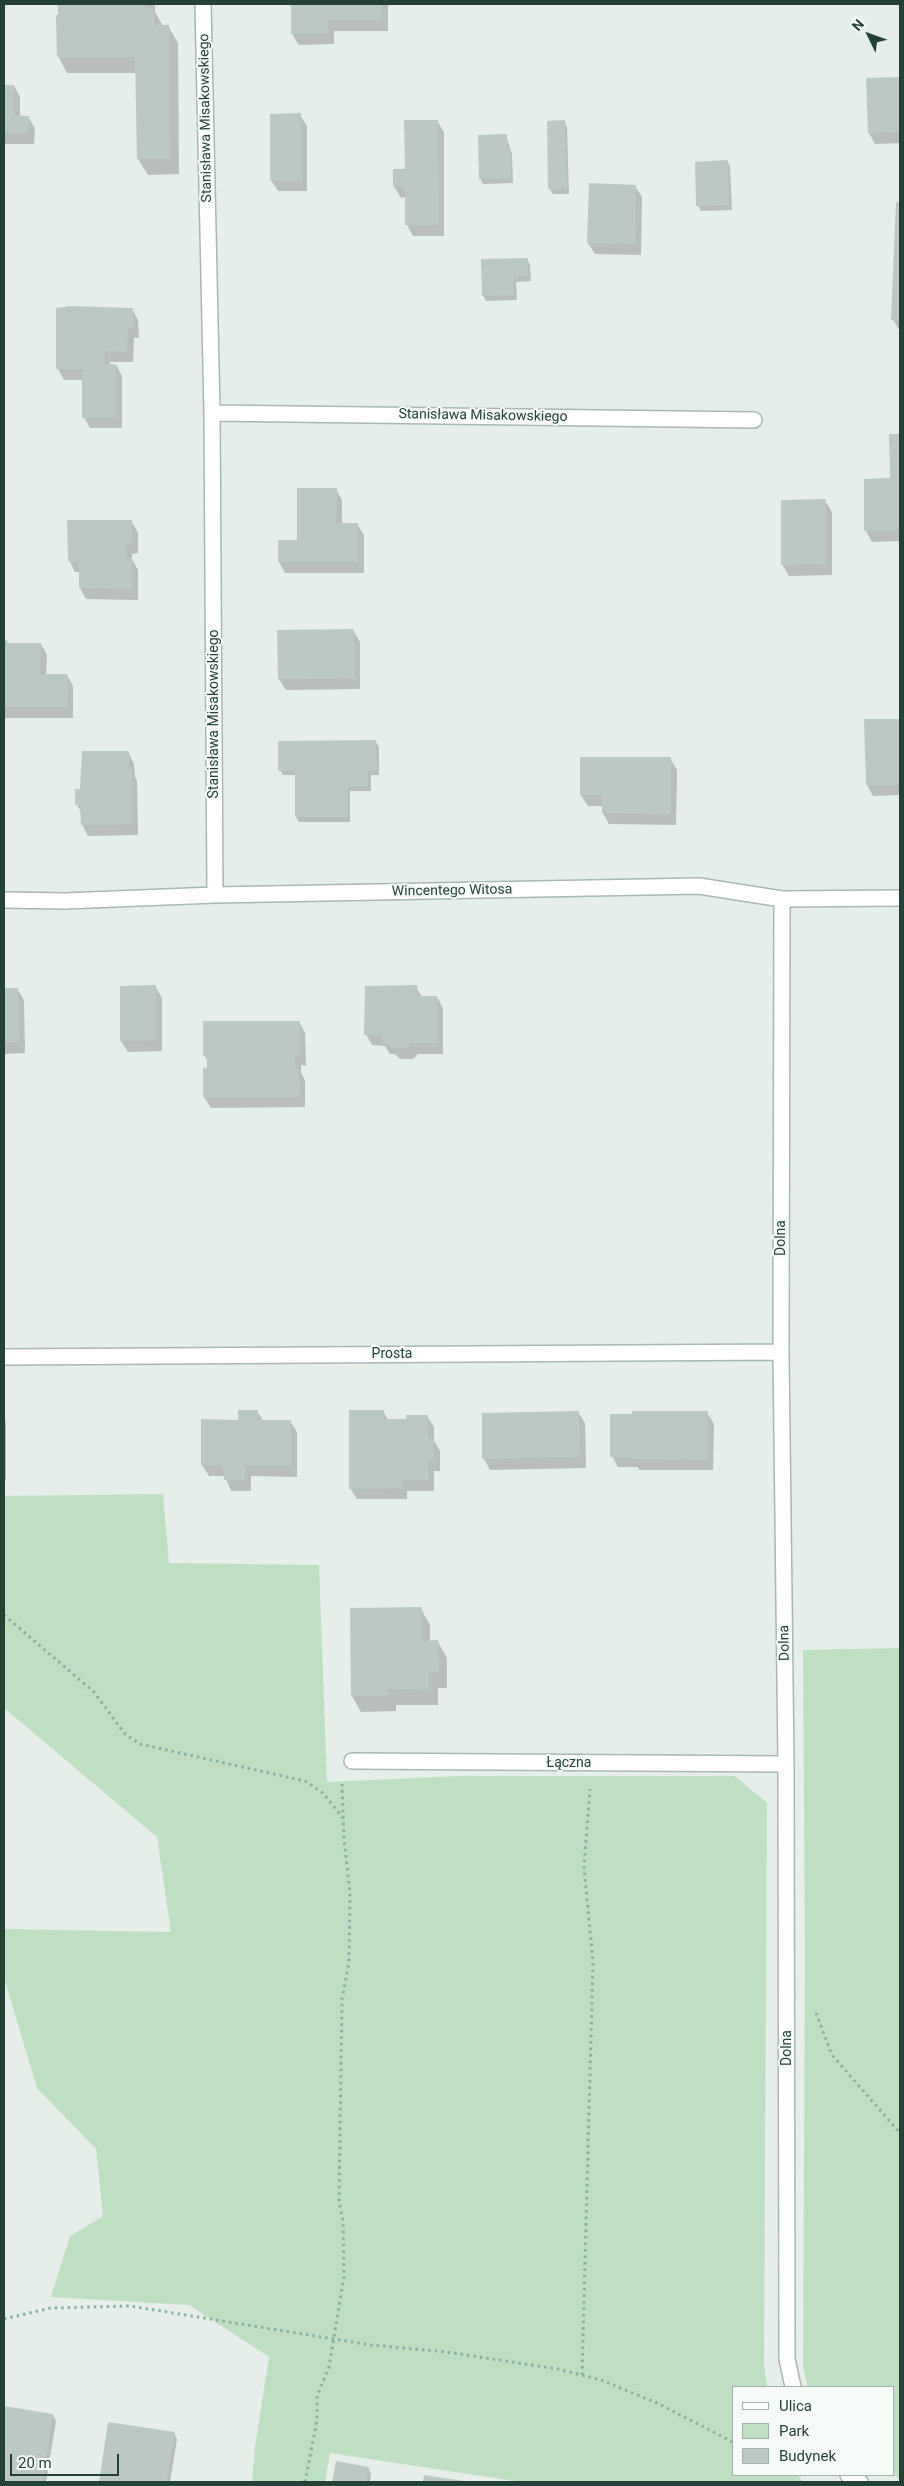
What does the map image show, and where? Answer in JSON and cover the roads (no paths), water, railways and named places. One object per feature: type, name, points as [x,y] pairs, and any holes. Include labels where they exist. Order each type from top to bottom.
[{"type":"street","name":"Stanisława Misakowskiego","points":[[203,4],[212,413],[215,895]]},
{"type":"street","name":"Stanisława Misakowskiego","points":[[212,413],[754,420]]},
{"type":"street","name":"Wincentego Witosa","points":[[4,900],[65,901],[215,895],[699,886],[782,899],[900,898]]},
{"type":"street","name":"Dolna","points":[[782,899],[781,1352],[786,1764],[787,2359],[793,2386]]},
{"type":"street","name":"Prosta","points":[[4,1357],[781,1352]]},
{"type":"street","name":"Łączna","points":[[352,1761],[786,1764]]}]
